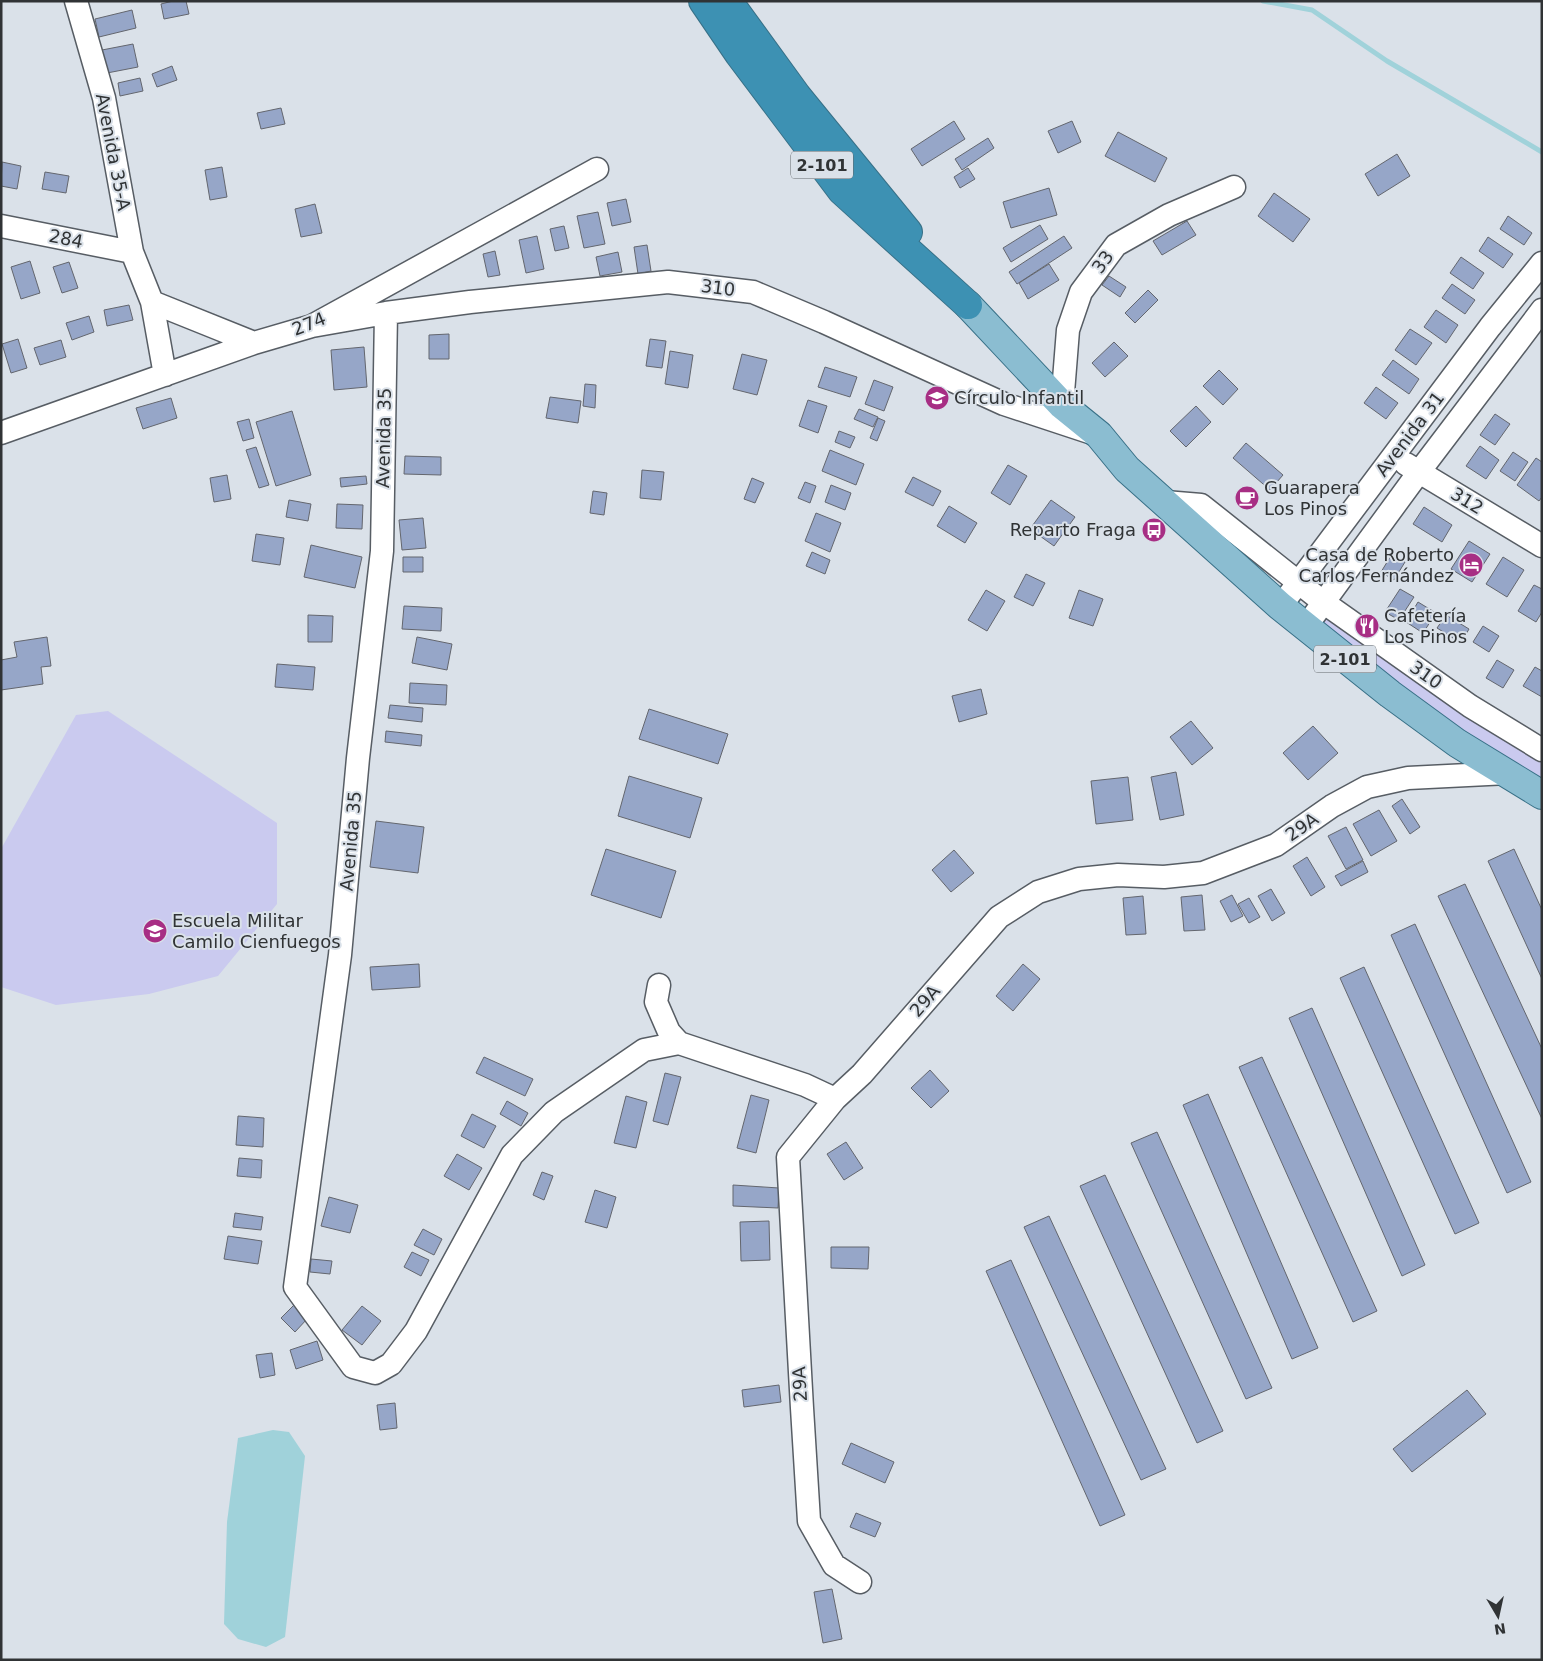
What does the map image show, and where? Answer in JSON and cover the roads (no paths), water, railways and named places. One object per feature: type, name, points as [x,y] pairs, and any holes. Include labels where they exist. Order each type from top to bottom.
[{"type":"highway","name":"2-101","points":[[703,1],[842,191],[968,305]]},
{"type":"highway","name":"2-101","points":[[728,1],[798,96],[968,305]]},
{"type":"highway","points":[[753,1],[798,96]]},
{"type":"main road","name":"2-101","points":[[968,305],[1062,405],[1099,435],[1127,469],[1280,606],[1390,694],[1457,744],[1542,795]]},
{"type":"street","name":"Avenida 35-A","points":[[76,1],[104,98],[132,252],[152,302],[165,375]]},
{"type":"street","name":"274","points":[[1,433],[254,343],[312,326],[597,169]]},
{"type":"street","name":"33","points":[[1062,405],[1068,330],[1082,292],[1116,245],[1169,215],[1234,187]]},
{"type":"street","name":"284","points":[[1,226],[132,252]]},
{"type":"street","name":"Avenida 31","points":[[1280,606],[1490,327],[1542,263]]},
{"type":"street","name":"310","points":[[312,326],[386,313],[470,302],[668,282],[753,292],[824,322],[1004,404],[1099,435]]},
{"type":"street","points":[[152,302],[254,343]]},
{"type":"street","name":"Avenida 31","points":[[1305,627],[1419,472],[1542,310]]},
{"type":"street","name":"Avenida 35","points":[[386,313],[382,551],[358,758],[340,955],[295,1287],[353,1366],[375,1373],[391,1364],[416,1331],[512,1155],[554,1112],[644,1050],[679,1043]]},
{"type":"street","name":"312","points":[[1393,456],[1542,546]]},
{"type":"street","name":"310","points":[[1165,502],[1201,505],[1323,602],[1470,706],[1542,750]]},
{"type":"street","name":"29A","points":[[860,1582],[834,1565],[809,1520],[788,1157],[835,1099],[862,1074],[999,917],[1038,892],[1079,879],[1118,875],[1164,877],[1203,873],[1276,845],[1332,806],[1368,787],[1408,778],[1508,773]]},
{"type":"street","points":[[659,985],[656,1002],[669,1032],[679,1043],[805,1085],[835,1099]]},
{"type":"waterway","points":[[1263,1],[1312,10],[1387,61],[1542,152]]},
{"type":"place","name":"Círculo Infantil","points":[[937,398]]},
{"type":"place","name":"Guarapera Los Pinos","points":[[1247,498]]},
{"type":"place","name":"Reparto Fraga","points":[[1154,530]]},
{"type":"place","name":"Casa de Roberto Carlos Fernández","points":[[1471,565]]},
{"type":"place","name":"Cafetería Los Pinos","points":[[1367,626]]},
{"type":"place","name":"Escuela Militar Camilo Cienfuegos","points":[[155,931]]}]
